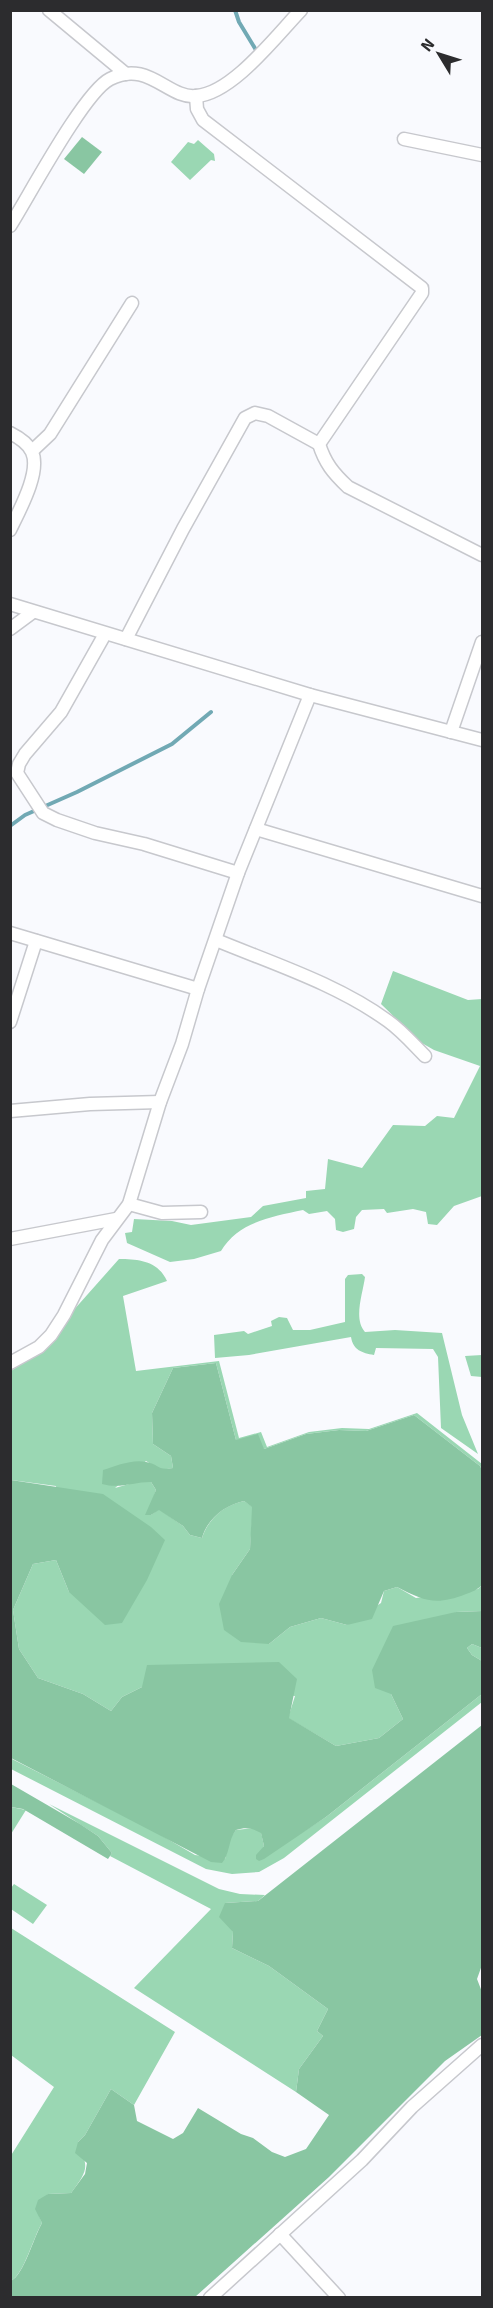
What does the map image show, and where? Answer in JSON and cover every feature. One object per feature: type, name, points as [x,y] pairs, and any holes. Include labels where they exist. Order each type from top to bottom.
[{"type":"street","points":[[49,10],[126,74]]},
{"type":"street","points":[[10,226],[95,90],[110,79],[126,74],[159,81],[182,95],[196,96],[214,92],[237,78],[301,10]]},
{"type":"street","points":[[196,96],[197,109],[203,120],[422,288],[422,293],[319,444]]},
{"type":"street","points":[[404,139],[483,155]]},
{"type":"street","points":[[32,451],[50,434],[132,303]]},
{"type":"street","points":[[126,639],[183,529],[245,418],[255,412],[268,416],[319,444],[324,460],[334,474],[348,487],[483,555]]},
{"type":"street","points":[[10,433],[21,439],[32,451],[34,465],[30,482],[10,530]]},
{"type":"street","points":[[10,604],[310,695],[483,740]]},
{"type":"street","points":[[10,628],[33,612]]},
{"type":"street","points":[[105,634],[61,712],[19,764],[17,773],[40,809],[57,820],[238,873]]},
{"type":"street","points":[[451,732],[483,642]]},
{"type":"street","points":[[10,1363],[39,1347],[51,1335],[64,1315],[102,1240],[129,1204],[160,1102],[182,1044],[198,989],[238,873],[310,695]]},
{"type":"street","points":[[256,829],[483,896]]},
{"type":"street","points":[[10,933],[198,989]]},
{"type":"street","points":[[216,940],[343,993],[388,1021],[425,1056]]},
{"type":"street","points":[[10,1022],[36,941]]},
{"type":"street","points":[[10,1111],[90,1104],[160,1102]]},
{"type":"street","points":[[129,1204],[162,1213],[201,1212]]},
{"type":"street","points":[[10,1239],[116,1219]]},
{"type":"street","points":[[210,2298],[362,2160],[412,2107],[473,2051],[483,2045]]},
{"type":"street","points":[[280,2234],[339,2298]]},
{"type":"green space","points":[[82,137],[102,152],[84,174],[64,159]]},
{"type":"green space","points":[[198,140],[214,154],[215,161],[211,160],[190,180],[171,162],[188,142],[194,144]]},
{"type":"green space","points":[[393,971],[468,1000],[482,999],[482,1196],[454,1206],[437,1225],[428,1224],[426,1212],[413,1209],[387,1213],[384,1209],[362,1210],[356,1217],[354,1229],[343,1232],[336,1230],[335,1219],[327,1211],[309,1214],[303,1210],[256,1222],[236,1233],[221,1251],[194,1259],[170,1262],[127,1243],[125,1233],[132,1232],[134,1219],[172,1221],[191,1225],[251,1217],[263,1206],[306,1198],[306,1191],[325,1189],[328,1159],[362,1168],[393,1125],[425,1126],[437,1116],[454,1118],[480,1066],[434,1050],[420,1042],[381,1004]]},
{"type":"green space","points":[[119,1259],[147,1262],[159,1269],[167,1281],[123,1296],[136,1371],[219,1361],[239,1438],[261,1432],[267,1447],[309,1432],[342,1428],[369,1429],[417,1413],[482,1464],[482,1470],[480,1466],[414,1415],[366,1431],[339,1430],[306,1434],[264,1449],[236,1440],[216,1363],[173,1368],[152,1413],[153,1444],[171,1456],[173,1468],[161,1470],[146,1461],[115,1488],[136,1482],[151,1482],[156,1490],[151,1505],[151,1515],[159,1509],[183,1526],[190,1535],[202,1538],[208,1525],[224,1509],[244,1501],[253,1507],[250,1549],[232,1575],[269,1644],[290,1627],[321,1618],[347,1625],[381,1603],[384,1591],[397,1587],[416,1598],[478,1589],[482,1585],[482,1611],[456,1612],[391,1694],[403,1719],[379,1738],[336,1746],[288,1718],[295,1696],[142,1687],[122,1697],[111,1711],[83,1694],[38,1678],[19,1649],[13,1610],[33,1564],[56,1560],[69,1592],[56,1486],[11,1480],[11,1371],[32,1357]]},
{"type":"green space","points":[[362,1274],[365,1277],[359,1313],[361,1327],[365,1332],[395,1330],[442,1333],[462,1415],[478,1454],[441,1428],[438,1357],[433,1349],[376,1348],[374,1355],[359,1350],[351,1337],[249,1355],[215,1358],[214,1335],[244,1331],[248,1334],[272,1326],[271,1321],[279,1317],[287,1318],[293,1330],[310,1330],[345,1322],[345,1279],[348,1275]]},
{"type":"green space","points":[[482,1355],[482,1377],[471,1376],[465,1356]]},
{"type":"green space","points":[[216,1363],[236,1440],[258,1434],[264,1449],[306,1434],[339,1430],[366,1431],[414,1415],[480,1466],[482,1470],[482,1585],[456,1598],[438,1601],[423,1599],[397,1587],[384,1591],[372,1619],[347,1625],[321,1618],[290,1627],[269,1644],[241,1642],[224,1630],[219,1604],[232,1575],[250,1549],[252,1507],[244,1501],[224,1509],[212,1519],[202,1538],[190,1535],[183,1526],[159,1510],[151,1515],[145,1515],[156,1490],[151,1482],[121,1486],[102,1484],[103,1470],[124,1463],[141,1461],[164,1469],[173,1468],[171,1456],[153,1444],[152,1413],[173,1368]]},
{"type":"green space","points":[[11,1480],[103,1494],[151,1527],[165,1540],[147,1580],[122,1623],[105,1625],[69,1592],[56,1560],[33,1564],[13,1610],[19,1649],[38,1678],[83,1694],[111,1711],[122,1697],[142,1687],[147,1665],[279,1662],[297,1679],[289,1718],[336,1746],[379,1738],[403,1719],[391,1694],[375,1688],[372,1670],[393,1626],[456,1612],[482,1611],[482,1648],[472,1644],[467,1648],[472,1655],[482,1661],[482,1694],[326,1817],[264,1859],[259,1861],[256,1859],[256,1855],[264,1846],[261,1833],[246,1828],[236,1830],[222,1863],[211,1862],[11,1758]]},
{"type":"green space","points":[[472,1644],[482,1648],[482,1661],[472,1655],[467,1648]]},
{"type":"green space","points":[[482,1694],[482,1702],[284,1858],[259,1872],[232,1874],[206,1869],[11,1769],[10,1758],[152,1830],[195,1855],[225,1859],[230,1838],[236,1830],[254,1828],[261,1832],[264,1846],[261,1851],[295,1837],[326,1817]]},
{"type":"green space","points":[[482,1725],[482,1965],[477,1979],[482,1992],[482,2035],[445,2061],[329,2177],[195,2297],[11,2297],[11,2281],[24,2264],[42,2223],[35,2209],[38,2200],[48,2194],[71,2193],[85,2174],[87,2163],[75,2153],[78,2142],[85,2135],[111,2089],[134,2105],[137,2121],[173,2139],[183,2133],[198,2108],[241,2134],[253,2138],[272,2152],[285,2157],[306,2149],[329,2115],[296,2092],[299,2069],[323,2036],[317,2031],[328,2009],[269,1966],[232,1948],[233,1932],[219,1917],[225,1903],[258,1901]]},
{"type":"green space","points":[[11,1784],[98,1836],[112,1853],[108,1859],[23,1809],[11,1807]]},
{"type":"green space","points":[[49,1804],[219,1889],[240,1894],[265,1895],[258,1901],[225,1903],[233,1932],[232,1948],[269,1966],[328,2009],[317,2031],[323,2036],[299,2069],[296,2092],[134,1988],[211,1909],[110,1856],[112,1853],[98,1836]]},
{"type":"green space","points":[[11,1807],[26,1810],[11,1834]]},
{"type":"green space","points":[[14,1884],[47,1905],[33,1924],[11,1909],[11,1888]]},
{"type":"green space","points":[[11,1928],[175,2032],[134,2105],[111,2089],[85,2135],[78,2142],[85,2163],[84,2174],[71,2193],[48,2194],[39,2216],[42,2223],[24,2264],[11,2281],[10,2157],[54,2087],[11,2055]]},
{"type":"waterway","points":[[235,10],[239,22],[256,50]]},
{"type":"waterway","points":[[10,826],[25,815],[77,792],[172,744],[211,712]]}]
